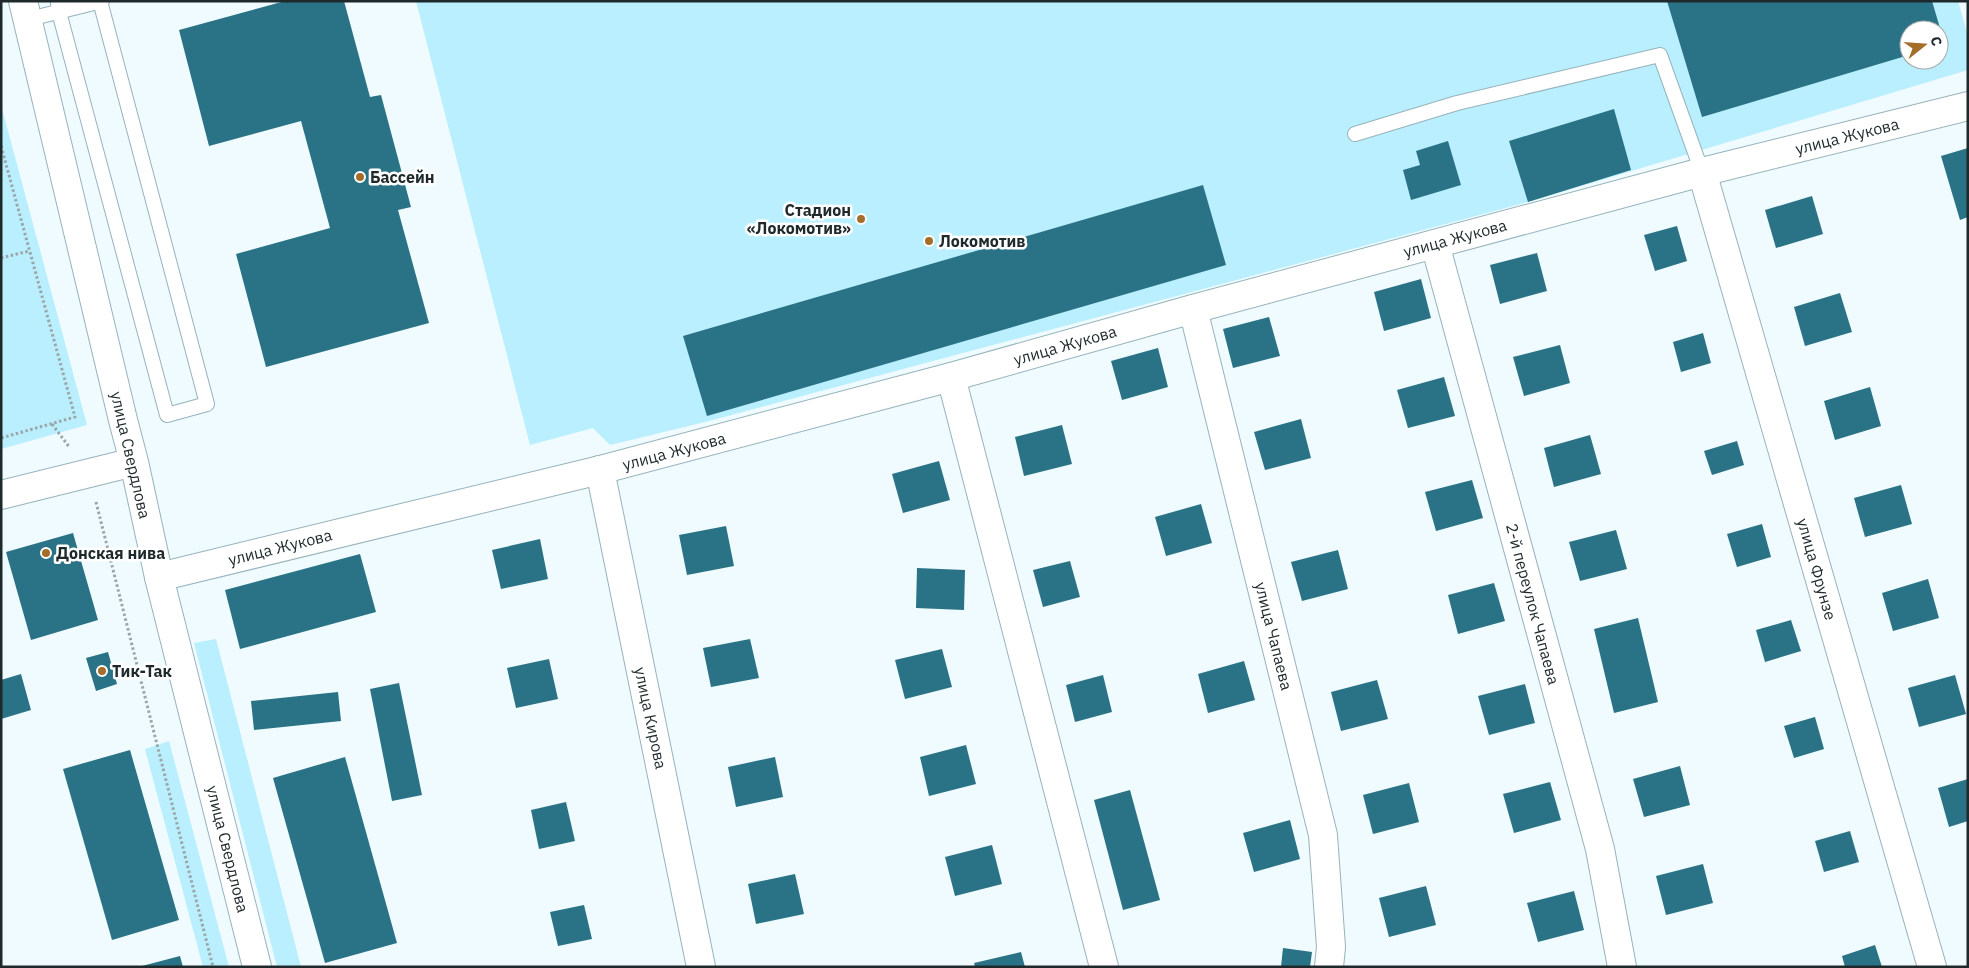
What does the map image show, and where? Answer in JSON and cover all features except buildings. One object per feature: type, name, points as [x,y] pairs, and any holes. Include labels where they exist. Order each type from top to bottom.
[{"type":"street","name":"улица Свердлова","points":[[26,10],[160,577],[257,967]]},
{"type":"street","name":"улица Жукова","points":[[160,577],[600,470],[951,377],[1193,309],[1702,172],[1968,106]]},
{"type":"street","name":"улица Фрунзе","points":[[1702,172],[1932,967]]},
{"type":"street","name":"2-й переулок Чапаева","points":[[1435,244],[1600,849],[1622,967]]},
{"type":"street","name":"улица Чапаева","points":[[1193,309],[1323,835],[1331,947],[1329,967]]},
{"type":"street","points":[[951,377],[1104,967]]},
{"type":"street","points":[[1,496],[134,462]]},
{"type":"street","name":"улица Кирова","points":[[600,470],[701,967]]},
{"type":"lane","points":[[26,10],[101,1],[207,404],[167,414],[61,6]]},
{"type":"lane","points":[[1355,134],[1457,103],[1660,55],[1702,172]]},
{"type":"path","points":[[1,146],[75,417],[1,438]]},
{"type":"path","points":[[1,258],[29,251]]},
{"type":"path","points":[[52,424],[89,474],[213,967]]},
{"type":"shaded area","name":"Локомотив","points":[[416,1],[1958,1],[1968,36],[1968,70],[1528,202],[709,421],[610,445],[593,428],[530,445]]},
{"type":"shaded area","points":[[1,105],[87,425],[1,449]]},
{"type":"shaded area","points":[[216,639],[301,967],[277,967],[194,643]]},
{"type":"shaded area","points":[[169,741],[229,967],[203,967],[145,749]]},
{"type":"place","name":"Бассейн","points":[[360,177]]},
{"type":"place","name":"Стадион «Локомотив»","points":[[861,219]]},
{"type":"place","name":"Локомотив","points":[[929,241]]},
{"type":"place","name":"Донская нива","points":[[46,553]]},
{"type":"place","name":"Тик-Так","points":[[102,671]]}]
